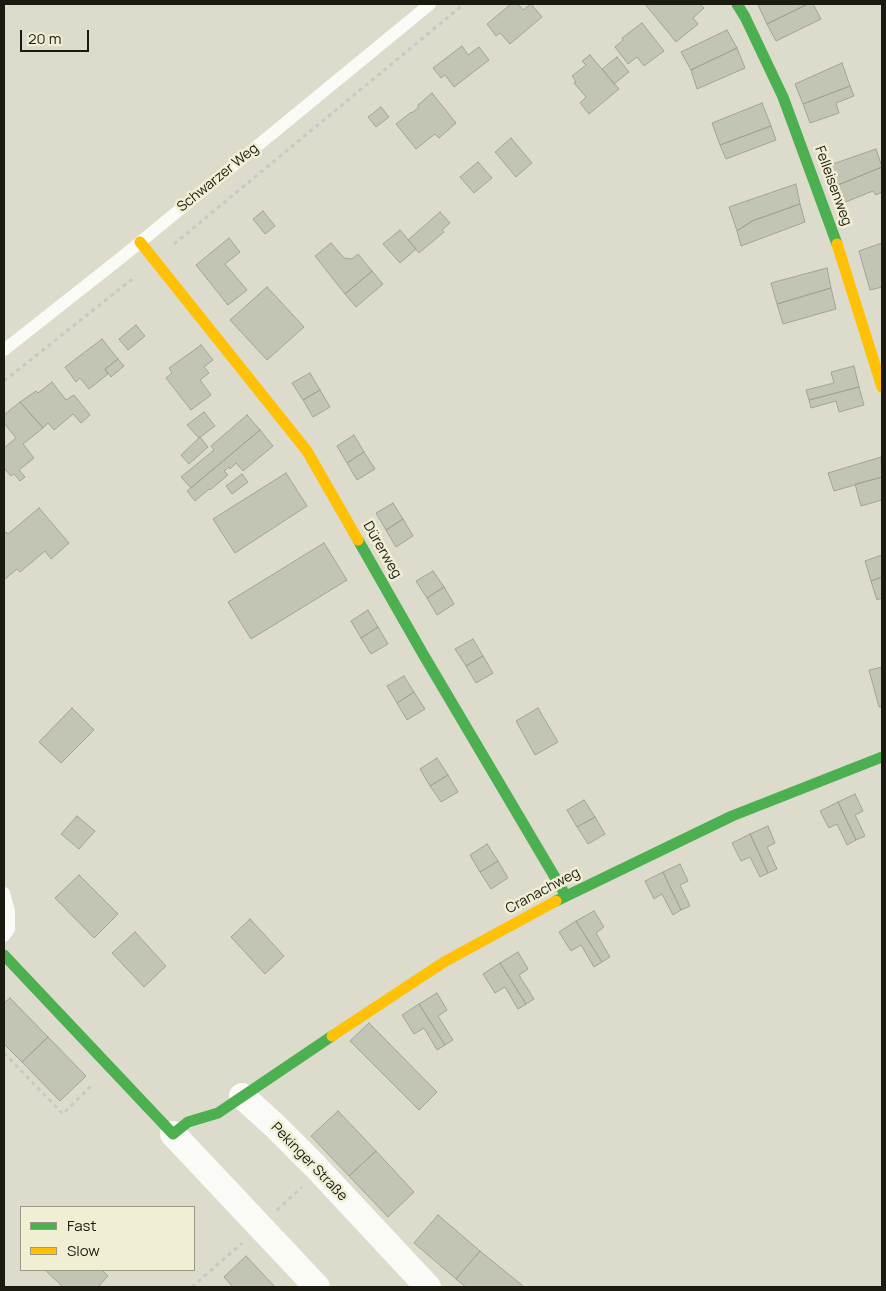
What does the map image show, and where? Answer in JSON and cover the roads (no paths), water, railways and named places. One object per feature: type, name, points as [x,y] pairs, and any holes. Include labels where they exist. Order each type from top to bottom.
[{"type":"street","name":"Felleisenweg","points":[[736,4],[745,17],[783,97],[814,175],[843,258],[882,387]]},
{"type":"street","name":"Dürerweg","points":[[140,242],[307,451],[566,896]]},
{"type":"street","name":"Cranachweg","points":[[242,1096],[365,1012],[444,962],[566,896],[732,816],[882,757]]},
{"type":"street","points":[[4,955],[317,1287]]},
{"type":"street","points":[[173,1134],[188,1122],[218,1112],[242,1096]]},
{"type":"street","name":"Pekinger Straße","points":[[242,1096],[315,1166],[428,1287]]},
{"type":"lane","name":"Schwarzer Weg","points":[[4,350],[140,242],[430,4]]},
{"type":"lane","points":[[4,893],[9,911],[9,929],[4,936]]}]
